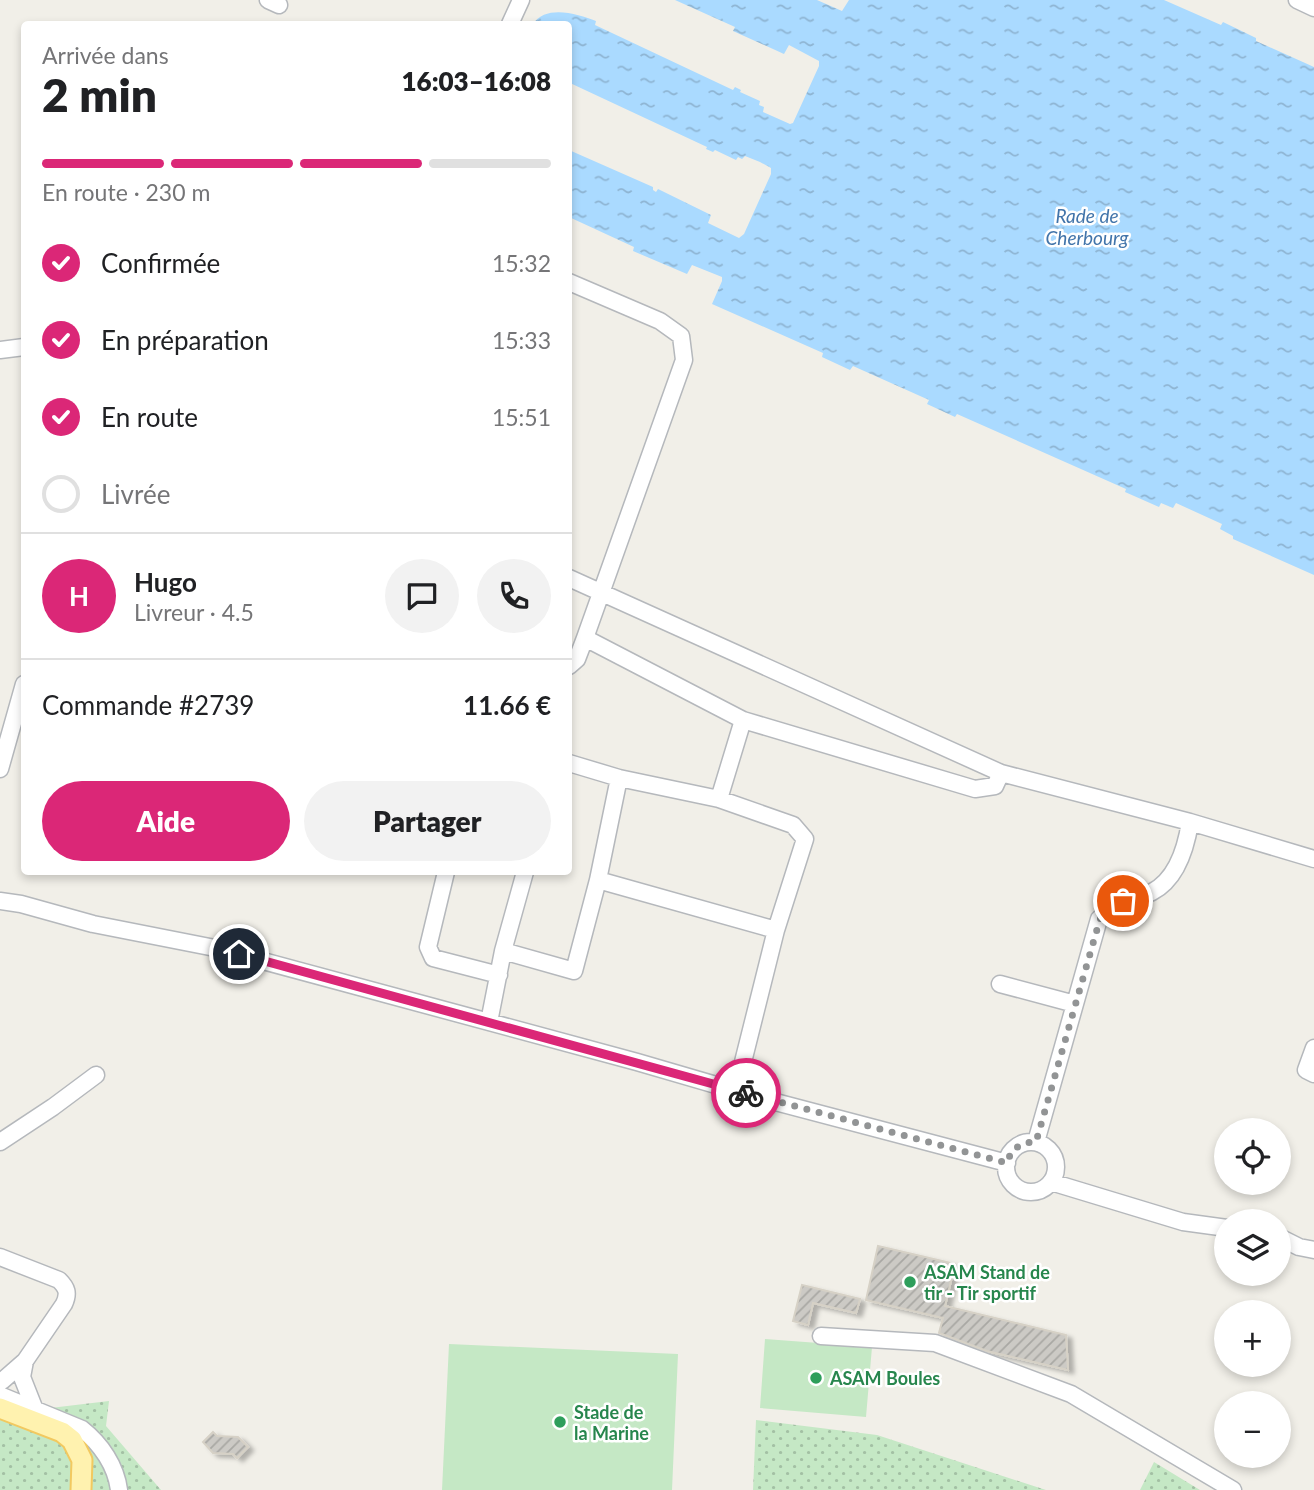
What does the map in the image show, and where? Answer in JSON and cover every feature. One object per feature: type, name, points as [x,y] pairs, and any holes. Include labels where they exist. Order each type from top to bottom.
[{"type":"main road","points":[[1,1393],[72,1440],[82,1460],[81,1490]]},
{"type":"lane","points":[[511,21],[521,0]]},
{"type":"lane","points":[[1297,0],[1314,8]]},
{"type":"lane","points":[[572,283],[660,321],[681,336],[684,360],[585,638],[577,659],[572,663]]},
{"type":"lane","points":[[0,350],[21,347]]},
{"type":"lane","points":[[572,579],[1001,773],[1190,822],[1314,859]]},
{"type":"lane","points":[[585,638],[743,720],[975,789],[995,786],[1001,773]]},
{"type":"lane","points":[[0,769],[21,695]]},
{"type":"lane","points":[[719,799],[743,720]]},
{"type":"lane","points":[[572,764],[619,778],[719,799],[793,825],[805,839],[776,930],[736,1090]]},
{"type":"lane","points":[[503,951],[574,971],[619,778]]},
{"type":"lane","points":[[1036,1142],[1100,919],[1111,907],[1152,891],[1167,881],[1180,860],[1190,822]]},
{"type":"lane","points":[[445,875],[428,947],[433,958],[499,975]]},
{"type":"lane","points":[[489,1022],[503,951],[524,875]]},
{"type":"lane","points":[[597,880],[776,930]]},
{"type":"lane","points":[[0,901],[22,904],[93,924],[215,947],[1007,1163]]},
{"type":"lane","points":[[1000,984],[1074,1004]]},
{"type":"lane","points":[[1314,1048],[1306,1070],[1314,1074]]},
{"type":"lane","points":[[0,1142],[96,1075]]},
{"type":"lane","points":[[1028,1142],[1036,1142],[1050,1150],[1055,1158],[1055,1174],[1045,1188],[1029,1192],[1014,1185],[1009,1178],[1007,1163],[1014,1149],[1028,1142]]},
{"type":"lane","points":[[1051,1182],[1183,1222],[1214,1226]]},
{"type":"lane","points":[[1291,1243],[1314,1250]]},
{"type":"lane","points":[[0,1257],[59,1280],[68,1293],[64,1304],[1,1393],[82,1429],[93,1438],[108,1458],[118,1480],[119,1490]]},
{"type":"lane","points":[[821,1336],[935,1343],[1071,1394],[1233,1490]]},
{"type":"lane","points":[[25,1361],[22,1377],[35,1410]]},
{"type":"green space","name":"ASAM Boules","points":[[765,1339],[872,1347],[866,1417],[760,1408]]},
{"type":"green space","name":"Stade de la Marine","points":[[449,1344],[678,1354],[672,1490],[442,1490]]},
{"type":"green space","points":[[109,1401],[106,1426],[161,1490],[0,1490],[0,1414]]},
{"type":"green space","points":[[756,1420],[877,1435],[1046,1490],[753,1490]]},
{"type":"green space","points":[[1154,1462],[1200,1490],[1140,1490]]},
{"type":"water","name":"Rade de Cherbourg","points":[[675,0],[817,0],[842,11],[849,0],[1164,0],[1221,25],[1223,22],[1256,38],[1256,41],[1314,67],[1314,575],[1233,539],[1233,536],[1220,529],[1222,524],[1176,503],[1173,508],[1161,503],[1159,507],[1125,492],[1126,489],[957,414],[955,417],[927,404],[929,400],[853,366],[850,370],[822,357],[823,353],[712,304],[722,277],[692,265],[687,274],[633,251],[634,247],[572,218],[572,151],[711,215],[708,223],[739,238],[744,234],[771,174],[771,168],[745,156],[736,160],[715,150],[713,152],[572,84],[572,21],[536,21],[546,14],[563,12],[596,21],[595,25],[733,90],[735,87],[741,90],[740,92],[760,101],[759,105],[764,107],[763,112],[793,123],[819,61],[789,45],[784,54],[733,31],[735,27]]},
{"type":"building","points":[[878,1246],[955,1264],[945,1306],[1066,1335],[1068,1370],[987,1351],[939,1333],[943,1318],[866,1300]]},
{"type":"building","points":[[802,1285],[860,1299],[856,1313],[813,1303],[808,1325],[793,1321]]},
{"type":"building","points":[[213,1432],[217,1436],[238,1437],[248,1447],[237,1458],[233,1454],[213,1453],[203,1442]]},
{"type":"way so far","points":[[746,1093],[1007,1163],[1014,1149],[1028,1142],[1036,1142],[1100,919],[1111,907],[1123,901]]},
{"type":"place","name":"ASAM Stand de tir - Tir sportif","points":[[910,1282]]},
{"type":"place","name":"ASAM Boules","points":[[816,1378]]},
{"type":"place","name":"Stade de la Marine","points":[[560,1422]]},
{"type":"route","points":[[239,954],[746,1093]]}]
